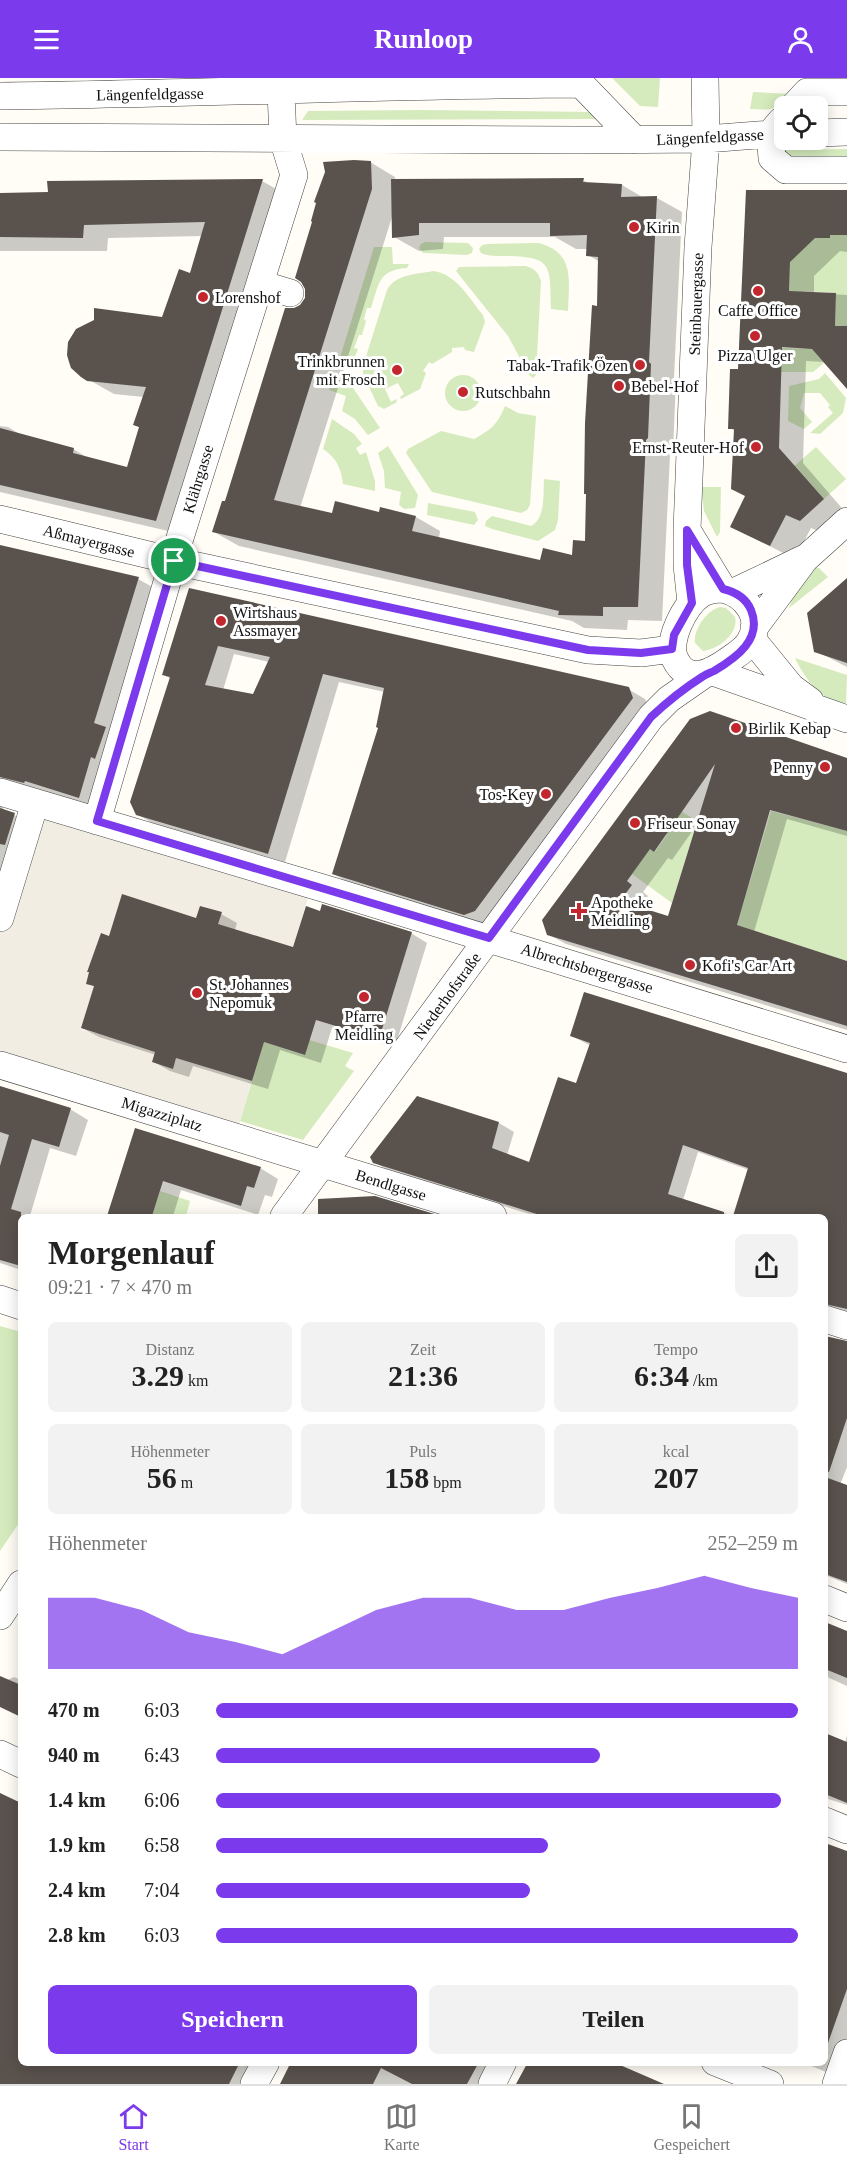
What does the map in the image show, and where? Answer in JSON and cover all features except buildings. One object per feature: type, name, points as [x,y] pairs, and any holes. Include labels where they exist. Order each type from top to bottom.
[{"type":"street","name":"Steinbauergasse","points":[[692,603],[687,565],[687,530],[698,247],[706,139],[705,78]]},
{"type":"street","name":"Längenfeldgasse","points":[[0,96],[281,91],[453,81],[581,84],[635,140]]},
{"type":"street","name":"Klährgasse","points":[[97,821],[174,561],[294,175],[283,139],[281,91]]},
{"type":"street","points":[[803,96],[807,92],[847,92]]},
{"type":"street","name":"Längenfeldgasse","points":[[0,137],[635,140],[706,139],[774,129]]},
{"type":"street","points":[[828,133],[847,132]]},
{"type":"street","points":[[774,150],[772,158],[786,170],[847,170]]},
{"type":"street","points":[[260,284],[290,293]]},
{"type":"street","name":"Aßmayergasse","points":[[0,519],[174,561],[588,650],[674,656]]},
{"type":"street","points":[[709,673],[745,648],[805,559],[847,521]]},
{"type":"street","points":[[687,530],[728,590],[743,598],[750,607],[754,617],[753,634],[791,687],[836,716]]},
{"type":"street","points":[[805,559],[728,590],[712,590],[702,594],[692,603],[674,635],[674,656],[690,673],[709,673],[836,716]]},
{"type":"street","name":"Niederhofstraße","points":[[651,717],[674,656]]},
{"type":"street","name":"Niederhofstraße","points":[[286,1214],[651,717],[669,699],[709,673]]},
{"type":"street","points":[[0,792],[97,821]]},
{"type":"street","points":[[0,918],[35,802]]},
{"type":"street","name":"Albrechtsbergergasse","points":[[97,821],[489,938],[847,1049]]},
{"type":"street","name":"Migazziplatz","points":[[0,1065],[323,1164]]},
{"type":"street","name":"Bendlgasse","points":[[323,1164],[486,1214]]},
{"type":"street","points":[[0,1299],[18,1305]]},
{"type":"street","points":[[828,1320],[847,1326]]},
{"type":"street","points":[[0,1616],[18,1589]]},
{"type":"street","points":[[828,1600],[847,1608]]},
{"type":"street","points":[[0,1754],[18,1763]]},
{"type":"street","points":[[828,1822],[847,1830]]},
{"type":"street","points":[[836,2084],[847,2053]]},
{"type":"street","points":[[254,2084],[264,2066]]},
{"type":"street","points":[[492,2084],[501,2066]]},
{"type":"street","points":[[716,2071],[770,2084]]},
{"type":"green space","points":[[612,78],[660,78],[658,107],[640,106]]},
{"type":"green space","points":[[753,92],[790,94],[774,96],[773,108],[750,109]]},
{"type":"green space","points":[[308,111],[595,112],[599,119],[302,120]]},
{"type":"green space","points":[[847,149],[847,160],[789,161],[783,156],[786,150]]},
{"type":"green space","points":[[830,235],[847,235],[847,326],[835,326],[836,293],[804,291],[789,309],[790,247],[808,238],[829,238]]},
{"type":"green space","points":[[425,242],[468,243],[473,248],[472,253],[467,255],[423,253],[419,248]]},
{"type":"green space","points":[[538,243],[550,247],[564,260],[569,278],[568,311],[551,309],[549,273],[540,261],[532,258],[486,255],[479,249],[482,245],[488,244]]},
{"type":"green space","points":[[374,247],[392,247],[393,264],[409,264],[407,268],[390,272],[381,280],[371,308],[367,308],[362,335],[359,335],[354,348],[358,349],[354,359],[338,364]]},
{"type":"green space","points":[[526,266],[536,271],[541,281],[536,375],[533,378],[529,375],[508,336],[456,271],[459,267]]},
{"type":"green space","points":[[434,271],[449,277],[462,288],[483,315],[485,322],[474,352],[465,350],[464,347],[452,348],[452,352],[432,364],[429,362],[423,371],[426,373],[420,389],[401,399],[400,397],[404,394],[398,383],[385,389],[391,402],[396,399],[397,402],[384,409],[378,406],[363,374],[363,366],[387,290],[401,278]]},
{"type":"green space","points":[[782,348],[812,349],[824,363],[813,372],[781,372]]},
{"type":"green space","points":[[825,373],[846,398],[843,413],[820,434],[810,433],[833,413],[828,407],[830,405],[820,393],[804,393],[800,408],[812,422],[804,429],[788,421],[789,386],[819,379]]},
{"type":"green space","points":[[335,374],[345,376],[380,428],[368,435],[355,419],[342,411],[346,396],[329,390]]},
{"type":"green space","points":[[463,375],[476,380],[481,393],[476,406],[463,411],[450,406],[445,393],[450,380]]},
{"type":"green space","points":[[505,406],[518,413],[536,416],[530,505],[527,510],[521,513],[432,492],[406,453],[408,449],[441,431],[474,439],[493,426]]},
{"type":"green space","points":[[332,419],[354,434],[362,444],[356,448],[360,455],[366,452],[375,481],[375,491],[343,484],[337,464],[332,456],[323,449]]},
{"type":"green space","points":[[388,446],[418,495],[415,508],[404,509],[399,505],[401,492],[385,488],[384,471],[378,453]]},
{"type":"green space","points":[[816,447],[846,479],[824,499],[796,467],[792,468]]},
{"type":"green space","points":[[544,479],[560,481],[558,520],[555,530],[538,541],[485,526],[486,521],[492,516],[531,526],[539,517],[543,505]]},
{"type":"green space","points":[[701,487],[721,487],[720,532],[717,537],[704,511]]},
{"type":"green space","points":[[428,503],[475,512],[478,520],[474,525],[427,515]]},
{"type":"green space","points":[[816,568],[828,577],[789,608],[800,586]]},
{"type":"green space","points":[[720,607],[726,608],[735,617],[734,629],[721,644],[703,651],[695,643],[696,632],[706,616]]},
{"type":"green space","points":[[795,658],[847,675],[846,703],[829,699],[814,688]]},
{"type":"green space","points":[[679,810],[697,821],[672,903],[632,874],[650,849],[655,852],[667,835],[664,832]]},
{"type":"green space","points":[[771,811],[847,831],[847,961],[737,925]]},
{"type":"green space","points":[[309,1040],[353,1053],[345,1066],[354,1071],[303,1140],[240,1121],[264,1042],[304,1055]]},
{"type":"green space","points":[[160,1191],[190,1201],[187,1214],[153,1214]]},
{"type":"green space","points":[[0,1326],[18,1331],[18,1524],[0,1551]]},
{"type":"shaded area","points":[[35,803],[312,885],[293,947],[217,926],[221,913],[201,906],[196,920],[122,894],[109,936],[102,933],[87,971],[89,972],[86,984],[94,986],[81,1029],[157,1048],[153,1062],[173,1068],[177,1054],[213,1069],[252,1081],[235,1137],[0,1065],[0,918]]},
{"type":"place","name":"Kirin","points":[[634,227]]},
{"type":"place","name":"Caffe Office","points":[[758,291]]},
{"type":"place","name":"Lorenshof","points":[[203,297]]},
{"type":"place","name":"Pizza Ulger","points":[[755,336]]},
{"type":"place","name":"Tabak-Trafik Özen","points":[[640,365]]},
{"type":"place","name":"Trinkbrunnen mit Frosch","points":[[397,370]]},
{"type":"place","name":"Bebel-Hof","points":[[619,386]]},
{"type":"place","name":"Rutschbahn","points":[[463,392]]},
{"type":"place","name":"Ernst-Reuter-Hof","points":[[756,447]]},
{"type":"place","name":"Wirtshaus Assmayer","points":[[221,621]]},
{"type":"place","name":"Birlik Kebap","points":[[736,728]]},
{"type":"place","name":"Penny","points":[[825,767]]},
{"type":"place","name":"Tos-Key","points":[[546,794]]},
{"type":"place","name":"Friseur Sonay","points":[[635,823]]},
{"type":"place","name":"Apotheke Meidling","points":[[579,911]]},
{"type":"place","name":"Kofi's Car Art","points":[[690,965]]},
{"type":"place","name":"St. Johannes Nepomuk","points":[[197,993]]},
{"type":"place","name":"Pfarre Meidling","points":[[364,997]]},
{"type":"route","points":[[687,530],[723,589],[743,598],[750,607],[754,617],[754,628],[752,639],[745,648],[713,672],[705,674],[669,699],[651,717],[489,938],[97,821],[174,561],[588,650],[641,653],[672,649],[674,635],[692,603],[687,565],[687,530]]}]
